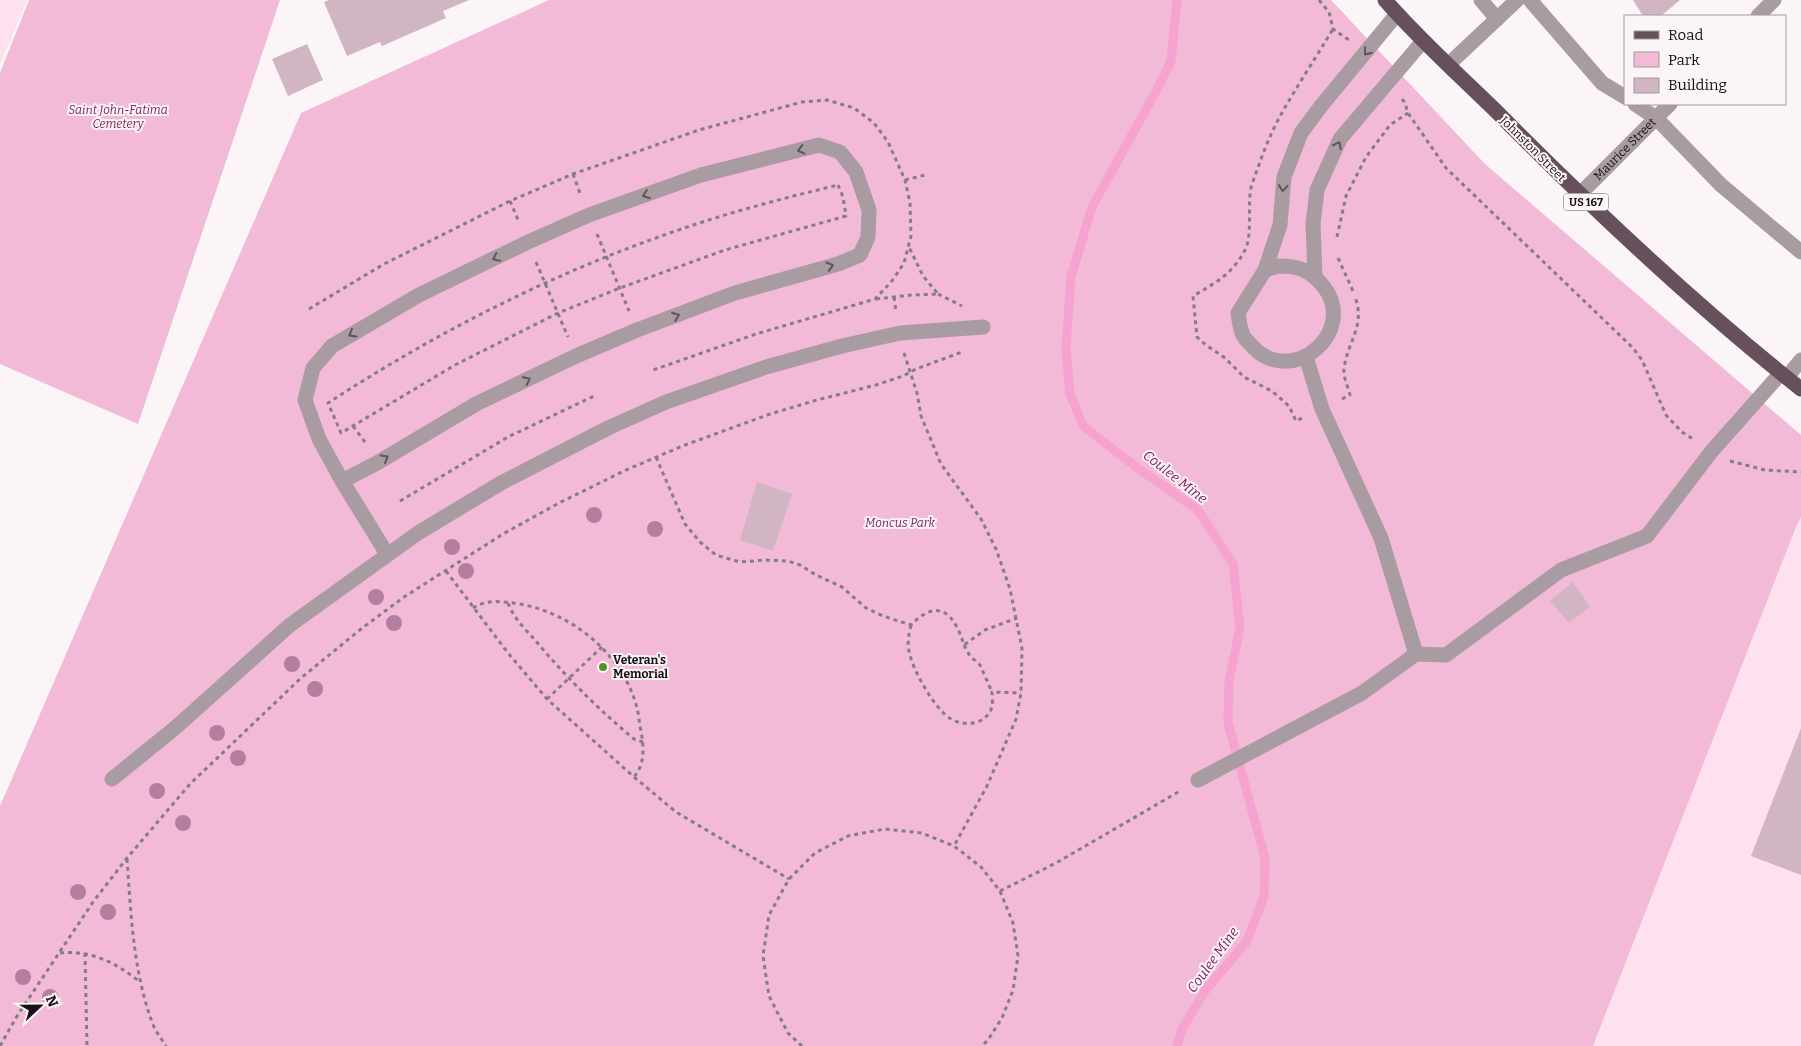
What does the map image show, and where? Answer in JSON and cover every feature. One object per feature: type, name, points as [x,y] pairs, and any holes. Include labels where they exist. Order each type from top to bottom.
[{"type":"main road","name":"Johnston Street","points":[[1385,0],[1579,195],[1679,286],[1801,389]]},
{"type":"street","points":[[1481,0],[1497,19]]},
{"type":"street","points":[[1448,64],[1517,0]]},
{"type":"street","points":[[1530,0],[1602,82],[1624,96]]},
{"type":"street","points":[[1759,15],[1774,0]]},
{"type":"street","points":[[1266,270],[1278,266],[1304,269],[1315,276],[1330,295],[1334,319],[1325,342],[1306,357],[1283,362],[1260,354],[1243,336],[1238,313],[1266,270],[1280,225],[1284,177],[1301,133],[1397,14]]},
{"type":"street","points":[[1315,276],[1313,224],[1317,190],[1340,139],[1423,40]]},
{"type":"street","points":[[1636,105],[1656,118],[1721,186],[1801,252]]},
{"type":"street","name":"Maurice Street","points":[[1579,195],[1669,105]]},
{"type":"street","points":[[342,481],[476,404],[576,356],[637,330],[735,293],[838,264],[860,255],[868,237],[869,210],[856,172],[840,152],[819,145],[701,175],[589,216],[528,242],[419,295],[332,346],[313,368],[305,400],[319,439],[342,481],[387,554]]},
{"type":"street","points":[[112,779],[175,728],[290,625],[418,532],[501,483],[600,432],[666,402],[766,367],[842,346],[900,333],[982,327]]},
{"type":"street","points":[[1306,357],[1322,409],[1381,538],[1416,654]]},
{"type":"street","points":[[1198,780],[1362,693],[1416,654],[1446,655],[1560,570],[1648,536],[1711,452],[1784,375],[1801,360]]},
{"type":"path","points":[[1319,0],[1328,12],[1333,29]]},
{"type":"path","points":[[309,309],[384,264],[510,201],[573,174],[699,130],[802,102],[827,100],[854,108],[874,123],[888,142],[906,180],[910,203],[911,236],[904,263],[892,281],[875,299]]},
{"type":"path","points":[[1405,103],[1408,113],[1446,168],[1633,348],[1642,360],[1666,415],[1682,432],[1711,452],[1730,461],[1765,470],[1801,472]]},
{"type":"path","points":[[573,174],[637,330]]},
{"type":"path","points":[[906,180],[925,175]]},
{"type":"path","points":[[838,185],[843,197],[846,216],[724,250],[558,313],[455,365],[341,433],[328,403],[381,368],[434,338],[485,311],[545,283],[666,234],[766,202],[838,185]]},
{"type":"path","points":[[510,201],[576,356]]},
{"type":"path","points":[[908,246],[923,276],[938,294],[965,307]]},
{"type":"path","points":[[654,370],[756,334],[875,299],[938,294]]},
{"type":"path","points":[[0,1046],[17,1016],[93,902],[190,784],[300,678],[360,629],[404,597],[503,534],[559,503],[656,457],[770,414],[876,386],[966,350]]},
{"type":"path","points":[[910,373],[917,392],[921,416],[941,464],[981,519],[996,549],[1010,589],[1022,648],[1021,693],[1016,719],[987,786],[954,846]]},
{"type":"path","points":[[400,501],[508,437],[594,396]]},
{"type":"path","points":[[656,457],[685,524],[700,542],[716,555],[740,562],[788,561],[800,565],[842,587],[866,608],[911,625]]},
{"type":"path","points":[[446,571],[508,654],[548,699],[634,778],[676,812],[788,879]]},
{"type":"path","points":[[473,608],[486,602],[508,602],[546,611],[576,626],[602,647],[623,675],[637,707],[643,758],[639,771],[634,778]]},
{"type":"path","points":[[508,602],[511,612],[569,678],[616,724],[634,739],[642,742]]},
{"type":"path","points":[[931,611],[943,612],[953,619],[964,645],[970,656],[980,666],[992,692],[992,707],[985,718],[974,724],[963,723],[950,719],[939,709],[916,670],[909,652],[908,638],[911,625],[921,615],[931,611]]},
{"type":"path","points":[[964,645],[986,630],[1017,618]]},
{"type":"path","points":[[548,699],[602,647]]},
{"type":"path","points":[[992,692],[1021,693]]},
{"type":"path","points":[[1000,891],[1056,863],[1198,780]]},
{"type":"path","points":[[802,1046],[788,1033],[769,996],[763,956],[770,915],[788,879],[816,853],[848,836],[884,829],[922,833],[954,846],[981,867],[1000,891],[1013,923],[1018,956],[1013,990],[1002,1018],[982,1046]]},
{"type":"path","points":[[128,858],[133,939],[140,982],[153,1024],[166,1046]]},
{"type":"path","points":[[59,953],[85,953],[106,959],[140,982]]},
{"type":"path","points":[[85,953],[87,1046]]},
{"type":"path","points":[[987,1046],[988,1040]]},
{"type":"shaded area","points":[[0,0],[27,0],[0,64]]},
{"type":"shaded area","points":[[1801,517],[1801,1046],[1593,1046],[1796,527]]},
{"type":"green space","name":"Saint John-Fatima Cemetery","points":[[29,0],[280,0],[138,424],[0,364],[0,73]]},
{"type":"green space","name":"Moncus Park","points":[[549,0],[1331,0],[1485,164],[1801,435],[1801,517],[1593,1046],[0,1046],[0,806],[301,113]]},
{"type":"building","points":[[329,0],[469,0],[443,11],[446,18],[382,46],[380,42],[347,56],[324,2]]},
{"type":"building","points":[[1633,0],[1680,0],[1662,15],[1642,15]]},
{"type":"building","points":[[307,44],[323,80],[288,96],[272,59]]},
{"type":"building","points":[[757,482],[792,494],[773,551],[740,540]]},
{"type":"building","points":[[1573,582],[1590,607],[1569,623],[1550,601]]},
{"type":"building","points":[[1801,728],[1801,875],[1751,856]]},
{"type":"waterway","name":"Coulee Mine","points":[[1177,0],[1171,61],[1092,207],[1071,277],[1066,348],[1070,394],[1083,426],[1139,469],[1198,510],[1233,564],[1240,628],[1229,681],[1228,723],[1265,858],[1264,896],[1247,941],[1205,991],[1182,1029],[1177,1046]]},
{"type":"place","name":"Veteran's Memorial","points":[[603,667]]}]
